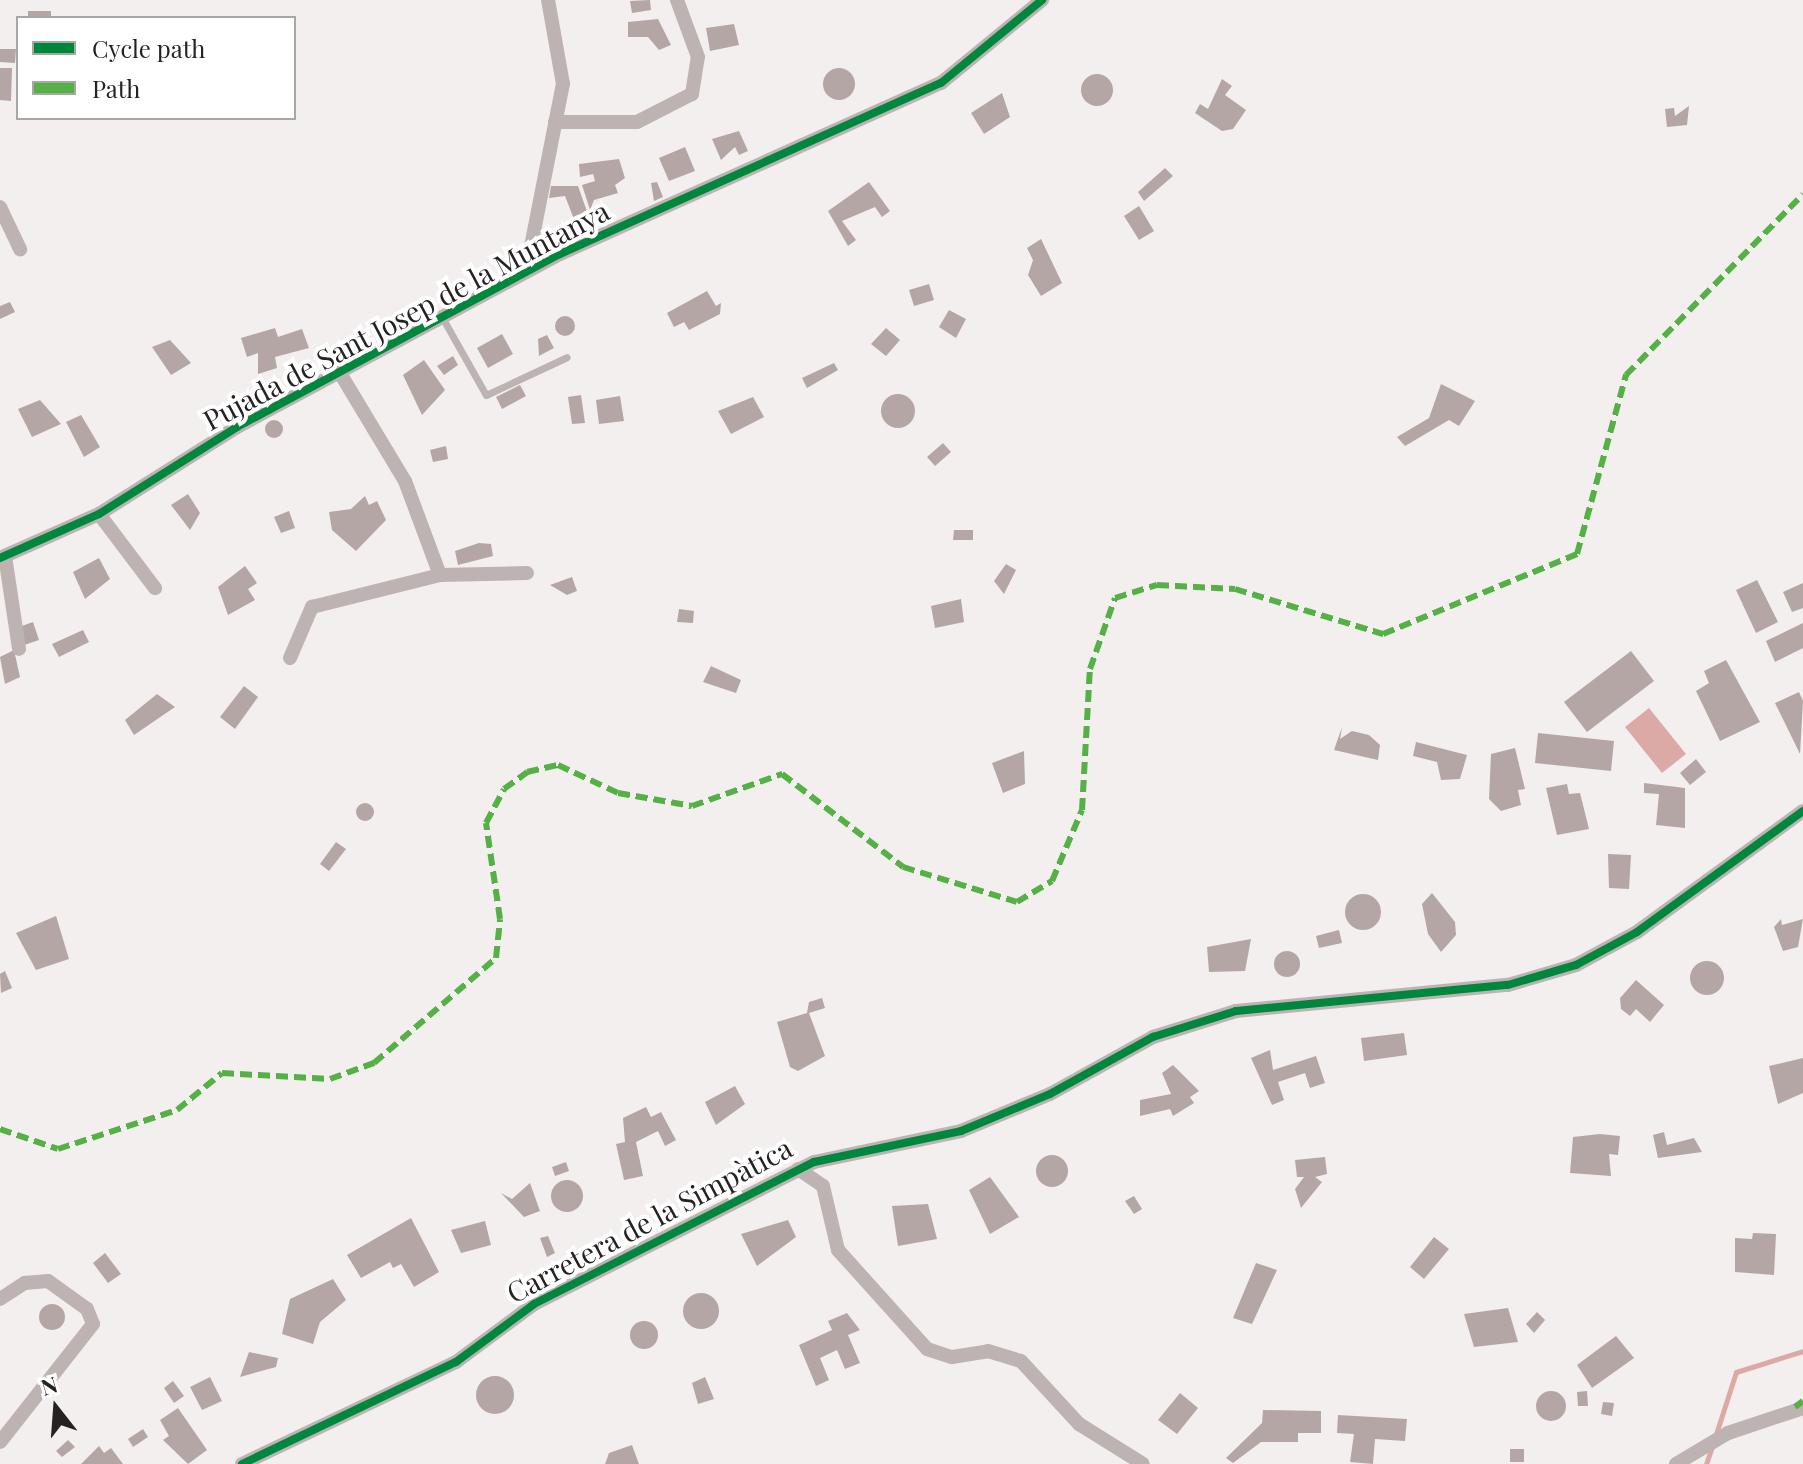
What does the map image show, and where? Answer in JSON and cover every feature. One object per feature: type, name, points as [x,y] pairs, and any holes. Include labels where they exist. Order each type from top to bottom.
[{"type":"street","points":[[526,272],[562,71],[548,0]]},
{"type":"street","points":[[555,122],[637,122],[692,94],[698,57],[677,0]]},
{"type":"street","name":"Pujada de Sant Josep de la Muntanya","points":[[3,557],[99,514],[340,373],[526,272],[941,83],[1042,0]]},
{"type":"street","points":[[0,207],[20,249]]},
{"type":"street","points":[[340,373],[405,481],[440,575]]},
{"type":"street","points":[[99,514],[155,588]]},
{"type":"street","points":[[3,557],[19,649]]},
{"type":"street","points":[[290,658],[312,607],[440,575],[527,573]]},
{"type":"street","name":"Carretera de la Simpàtica","points":[[242,1464],[456,1362],[534,1304],[798,1169],[961,1131],[1050,1094],[1153,1037],[1236,1011],[1508,985],[1576,965],[1637,932],[1803,811]]},
{"type":"street","points":[[798,1169],[823,1186],[838,1250],[927,1349],[952,1357],[988,1351],[1021,1361],[1079,1424],[1143,1464]]},
{"type":"street","points":[[0,1299],[25,1283],[48,1281],[87,1309],[93,1324],[0,1442]]},
{"type":"street","points":[[1676,1464],[1728,1433],[1803,1408]]},
{"type":"lane","points":[[443,319],[486,395],[567,357]]},
{"type":"shaded area","points":[[1649,708],[1686,754],[1662,773],[1625,727]]},
{"type":"building","points":[[650,0],[651,10],[632,13],[630,1]]},
{"type":"building","points":[[28,11],[51,11],[51,16],[28,16]]},
{"type":"building","points":[[658,19],[671,45],[659,50],[648,37],[628,37],[628,22]]},
{"type":"building","points":[[734,24],[739,45],[710,51],[706,28]]},
{"type":"building","points":[[0,49],[16,49],[15,63],[0,62]]},
{"type":"building","points":[[0,68],[12,68],[11,101],[0,100]]},
{"type":"building","points":[[839,68],[851,72],[855,84],[851,96],[839,100],[827,96],[823,84],[827,72]]},
{"type":"building","points":[[1097,74],[1108,79],[1113,90],[1108,101],[1097,106],[1086,101],[1081,90],[1086,79]]},
{"type":"building","points":[[1222,79],[1232,86],[1225,95],[1246,110],[1233,129],[1222,131],[1195,113],[1200,104],[1208,109]]},
{"type":"building","points":[[1002,93],[1010,117],[984,134],[971,113]]},
{"type":"building","points":[[1689,106],[1687,125],[1667,127],[1665,109],[1674,108],[1675,116]]},
{"type":"building","points":[[739,131],[748,151],[739,155],[735,147],[721,160],[712,139]]},
{"type":"building","points":[[685,147],[695,171],[669,181],[659,158]]},
{"type":"building","points":[[619,159],[625,178],[615,185],[618,193],[594,200],[590,210],[582,185],[595,181],[593,174],[580,177],[579,164]]},
{"type":"building","points":[[1165,168],[1173,176],[1144,201],[1138,192]]},
{"type":"building","points":[[657,182],[663,197],[654,201],[651,183]]},
{"type":"building","points":[[869,182],[890,211],[882,217],[875,207],[842,221],[856,240],[848,246],[828,211]]},
{"type":"building","points":[[551,186],[578,186],[589,217],[575,222],[565,196],[549,198]]},
{"type":"building","points":[[1139,206],[1154,231],[1139,240],[1124,216]]},
{"type":"building","points":[[1041,239],[1062,283],[1041,296],[1028,275],[1033,260],[1027,248]]},
{"type":"building","points":[[929,284],[934,300],[914,306],[909,290]]},
{"type":"building","points":[[707,291],[716,306],[721,303],[720,314],[689,330],[684,322],[674,327],[667,313]]},
{"type":"building","points":[[10,302],[15,312],[0,319],[0,306]]},
{"type":"building","points":[[949,310],[966,319],[956,338],[939,327]]},
{"type":"building","points":[[565,316],[572,319],[575,326],[572,333],[565,336],[558,333],[555,326],[558,319]]},
{"type":"building","points":[[275,328],[278,337],[302,329],[309,348],[275,357],[277,368],[258,374],[258,353],[247,357],[241,338]]},
{"type":"building","points":[[886,328],[900,340],[886,356],[871,344]]},
{"type":"building","points":[[502,334],[513,354],[488,368],[477,348]]},
{"type":"building","points":[[547,335],[554,348],[539,356],[538,339]]},
{"type":"building","points":[[170,340],[191,363],[171,375],[152,347]]},
{"type":"building","points":[[453,356],[458,365],[444,375],[437,366]]},
{"type":"building","points":[[424,360],[445,390],[422,415],[403,375]]},
{"type":"building","points":[[834,363],[838,370],[807,388],[802,378]]},
{"type":"building","points":[[1441,384],[1475,401],[1459,426],[1449,420],[1405,446],[1397,437],[1429,418]]},
{"type":"building","points":[[520,385],[526,396],[502,409],[496,397]]},
{"type":"building","points":[[898,394],[910,399],[915,411],[910,423],[898,428],[886,423],[881,411],[886,399]]},
{"type":"building","points":[[581,395],[585,423],[572,424],[568,397]]},
{"type":"building","points":[[620,396],[624,421],[599,424],[596,400]]},
{"type":"building","points":[[753,397],[764,417],[731,434],[718,411]]},
{"type":"building","points":[[40,400],[61,424],[32,437],[18,409]]},
{"type":"building","points":[[81,415],[100,447],[84,457],[66,422]]},
{"type":"building","points":[[274,420],[283,429],[274,438],[265,429]]},
{"type":"building","points":[[943,443],[951,452],[935,466],[927,457]]},
{"type":"building","points":[[446,446],[448,459],[433,462],[430,450]]},
{"type":"building","points":[[188,494],[200,513],[190,530],[171,505]]},
{"type":"building","points":[[365,496],[369,505],[377,501],[386,520],[356,551],[332,530],[329,512],[351,509]]},
{"type":"building","points":[[289,511],[295,528],[281,533],[274,517]]},
{"type":"building","points":[[954,530],[973,530],[973,540],[953,540]]},
{"type":"building","points":[[479,543],[491,544],[493,556],[458,565],[455,551]]},
{"type":"building","points":[[99,558],[110,579],[85,599],[73,572]]},
{"type":"building","points":[[1006,564],[1016,570],[1004,594],[994,581]]},
{"type":"building","points":[[245,566],[257,583],[248,589],[255,600],[228,615],[218,587]]},
{"type":"building","points":[[572,577],[577,591],[567,595],[550,585]]},
{"type":"building","points":[[1757,580],[1778,622],[1756,633],[1736,590]]},
{"type":"building","points":[[1803,583],[1803,608],[1792,612],[1783,592]]},
{"type":"building","points":[[961,599],[964,622],[935,628],[931,606]]},
{"type":"building","points":[[679,609],[694,611],[693,623],[677,622]]},
{"type":"building","points":[[33,622],[39,640],[24,645],[19,627]]},
{"type":"building","points":[[1803,623],[1803,648],[1775,662],[1766,641]]},
{"type":"building","points":[[83,630],[89,642],[59,657],[52,644]]},
{"type":"building","points":[[14,650],[20,677],[5,684],[0,657]]},
{"type":"building","points":[[1631,651],[1654,681],[1587,732],[1564,702]]},
{"type":"building","points":[[1726,660],[1760,722],[1720,741],[1696,691],[1709,683],[1704,671]]},
{"type":"building","points":[[711,666],[741,680],[736,693],[703,682]]},
{"type":"building","points":[[244,686],[258,697],[235,729],[220,717]]},
{"type":"building","points":[[1799,692],[1803,701],[1800,754],[1775,703]]},
{"type":"building","points":[[157,694],[175,707],[134,735],[125,720]]},
{"type":"building","points":[[1342,727],[1340,739],[1352,731],[1369,735],[1380,745],[1378,760],[1334,750]]},
{"type":"building","points":[[1538,733],[1614,741],[1611,771],[1535,763]]},
{"type":"building","points":[[1416,742],[1467,755],[1460,779],[1441,780],[1437,762],[1413,756]]},
{"type":"building","points":[[1515,748],[1525,789],[1518,790],[1521,805],[1501,811],[1489,799],[1491,754]]},
{"type":"building","points":[[1024,751],[1025,784],[1003,793],[992,763]]},
{"type":"building","points":[[1696,759],[1706,772],[1690,785],[1680,773]]},
{"type":"building","points":[[1644,783],[1685,788],[1685,828],[1656,825],[1659,794],[1644,793]]},
{"type":"building","points":[[1567,784],[1569,794],[1580,793],[1589,829],[1557,835],[1546,788]]},
{"type":"building","points":[[365,803],[374,812],[365,821],[356,812]]},
{"type":"building","points":[[336,842],[346,849],[329,871],[320,864]]},
{"type":"building","points":[[1608,854],[1631,855],[1629,889],[1609,888]]},
{"type":"building","points":[[1432,893],[1455,922],[1456,935],[1441,952],[1428,934],[1422,904]]},
{"type":"building","points":[[1363,894],[1376,899],[1381,912],[1376,925],[1363,930],[1350,925],[1345,912],[1350,899]]},
{"type":"building","points":[[56,916],[69,959],[36,970],[16,933]]},
{"type":"building","points":[[1781,919],[1782,925],[1803,919],[1798,947],[1783,951],[1774,927]]},
{"type":"building","points":[[1339,930],[1342,943],[1319,948],[1316,936]]},
{"type":"building","points":[[1251,939],[1245,971],[1209,972],[1207,947]]},
{"type":"building","points":[[1287,951],[1296,955],[1300,964],[1296,973],[1287,977],[1278,973],[1274,964],[1278,955]]},
{"type":"building","points":[[1707,961],[1719,966],[1724,978],[1719,990],[1707,995],[1695,990],[1690,978],[1695,966]]},
{"type":"building","points":[[5,971],[12,988],[1,993],[0,974]]},
{"type":"building","points":[[1636,980],[1664,1005],[1650,1022],[1636,1009],[1630,1016],[1621,1009],[1620,998]]},
{"type":"building","points":[[822,998],[825,1008],[809,1013],[825,1056],[798,1071],[790,1067],[777,1022],[807,1013],[809,1002]]},
{"type":"building","points":[[1404,1033],[1407,1055],[1364,1061],[1361,1038]]},
{"type":"building","points":[[1270,1050],[1273,1070],[1316,1056],[1325,1083],[1310,1088],[1305,1073],[1278,1082],[1284,1100],[1272,1105],[1251,1058]]},
{"type":"building","points":[[1803,1058],[1803,1093],[1778,1104],[1769,1066]]},
{"type":"building","points":[[1173,1065],[1199,1091],[1190,1097],[1194,1103],[1173,1116],[1170,1109],[1140,1116],[1140,1100],[1171,1094],[1162,1073]]},
{"type":"building","points":[[735,1086],[745,1104],[716,1125],[705,1102]]},
{"type":"building","points":[[646,1107],[651,1117],[661,1112],[676,1140],[665,1146],[658,1131],[636,1142],[643,1176],[624,1180],[616,1144],[625,1142],[623,1118]]},
{"type":"building","points":[[1664,1132],[1667,1145],[1694,1138],[1702,1152],[1658,1158],[1653,1135]]},
{"type":"building","points":[[1600,1134],[1620,1136],[1618,1155],[1609,1154],[1611,1176],[1570,1173],[1573,1137]]},
{"type":"building","points":[[1052,1155],[1063,1160],[1068,1171],[1063,1182],[1052,1187],[1041,1182],[1036,1171],[1041,1160]]},
{"type":"building","points":[[1325,1157],[1327,1174],[1315,1177],[1322,1182],[1301,1208],[1295,1189],[1304,1177],[1297,1177],[1295,1160]]},
{"type":"building","points":[[566,1162],[569,1171],[555,1176],[552,1167]]},
{"type":"building","points":[[990,1177],[1019,1217],[990,1234],[969,1190]]},
{"type":"building","points":[[567,1180],[578,1185],[583,1196],[578,1207],[567,1212],[556,1207],[551,1196],[556,1185]]},
{"type":"building","points":[[530,1183],[540,1211],[524,1217],[501,1193],[512,1199]]},
{"type":"building","points":[[1134,1196],[1142,1209],[1134,1214],[1125,1201]]},
{"type":"building","points":[[928,1204],[937,1239],[898,1246],[892,1206]]},
{"type":"building","points":[[411,1218],[439,1272],[414,1287],[401,1264],[393,1268],[390,1262],[361,1278],[347,1255]]},
{"type":"building","points":[[788,1220],[796,1237],[757,1266],[741,1234]]},
{"type":"building","points":[[485,1221],[491,1245],[461,1253],[451,1230]]},
{"type":"building","points":[[1753,1233],[1776,1234],[1774,1275],[1735,1272],[1735,1238],[1752,1239]]},
{"type":"building","points":[[548,1236],[555,1253],[547,1257],[540,1238]]},
{"type":"building","points":[[1434,1237],[1449,1249],[1424,1279],[1410,1267]]},
{"type":"building","points":[[105,1253],[121,1274],[108,1283],[93,1263]]},
{"type":"building","points":[[1256,1263],[1277,1270],[1252,1324],[1233,1318]]},
{"type":"building","points":[[333,1279],[346,1300],[320,1322],[313,1344],[282,1334],[290,1299]]},
{"type":"building","points":[[701,1293],[714,1298],[719,1311],[714,1324],[701,1329],[688,1324],[683,1311],[688,1298]]},
{"type":"building","points":[[52,1304],[61,1308],[65,1317],[61,1326],[52,1330],[43,1326],[39,1317],[43,1308]]},
{"type":"building","points":[[1508,1308],[1518,1342],[1474,1347],[1464,1314]]},
{"type":"building","points":[[1537,1312],[1545,1320],[1534,1333],[1526,1324]]},
{"type":"building","points":[[847,1313],[860,1330],[848,1335],[860,1363],[845,1369],[837,1350],[820,1358],[829,1380],[816,1386],[799,1345],[832,1330],[828,1321]]},
{"type":"building","points":[[644,1321],[654,1325],[658,1335],[654,1345],[644,1349],[634,1345],[630,1335],[634,1325]]},
{"type":"building","points":[[1616,1336],[1634,1358],[1592,1388],[1577,1365]]},
{"type":"building","points":[[249,1352],[278,1358],[276,1367],[240,1377]]},
{"type":"building","points":[[495,1376],[508,1382],[514,1395],[508,1408],[495,1414],[482,1408],[476,1395],[482,1382]]},
{"type":"building","points":[[210,1377],[222,1401],[202,1410],[190,1387]]},
{"type":"building","points":[[705,1377],[714,1399],[698,1404],[692,1383]]},
{"type":"building","points":[[173,1381],[184,1396],[174,1403],[164,1388]]},
{"type":"building","points":[[1551,1391],[1562,1395],[1566,1406],[1562,1417],[1551,1421],[1540,1417],[1536,1406],[1540,1395]]},
{"type":"building","points":[[1587,1391],[1588,1406],[1578,1406],[1577,1392]]},
{"type":"building","points":[[1180,1393],[1198,1408],[1177,1434],[1158,1420]]},
{"type":"building","points":[[1603,1402],[1614,1403],[1612,1416],[1601,1414]]},
{"type":"building","points":[[178,1408],[207,1450],[188,1464],[163,1440],[169,1436],[160,1420]]},
{"type":"building","points":[[1263,1410],[1321,1411],[1321,1433],[1298,1433],[1298,1442],[1261,1442],[1233,1463],[1226,1458],[1262,1423]]},
{"type":"building","points":[[1338,1415],[1407,1419],[1405,1441],[1375,1439],[1373,1464],[1350,1462],[1354,1434],[1337,1433]]},
{"type":"building","points":[[143,1429],[148,1437],[133,1447],[128,1439]]},
{"type":"building","points":[[68,1440],[75,1447],[62,1457],[56,1451]]},
{"type":"building","points":[[632,1445],[639,1464],[605,1464],[609,1453]]},
{"type":"building","points":[[99,1446],[104,1453],[111,1448],[123,1464],[81,1464]]},
{"type":"building","points":[[1510,1449],[1524,1449],[1524,1462],[1510,1462]]},
{"type":"waterway","points":[[1715,1437],[1736,1372],[1803,1351]]},
{"type":"waterway","points":[[1706,1464],[1712,1447]]},
{"type":"marked path","points":[[0,1129],[58,1149],[177,1110],[222,1073],[330,1079],[374,1063],[496,958],[500,919],[486,823],[504,789],[527,772],[558,765],[618,793],[692,806],[782,774],[903,867],[1017,902],[1052,881],[1082,810],[1090,669],[1115,598],[1157,585],[1235,589],[1383,634],[1577,554],[1626,375],[1803,194]]},
{"type":"marked path","points":[[1795,1407],[1803,1401]]},
{"type":"cycle path","points":[[0,558],[99,514],[237,427],[560,254],[941,83],[1042,0]]},
{"type":"cycle path","points":[[242,1464],[456,1362],[534,1304],[814,1162],[961,1131],[1050,1094],[1153,1037],[1236,1011],[1508,985],[1576,965],[1637,932],[1803,811]]}]
